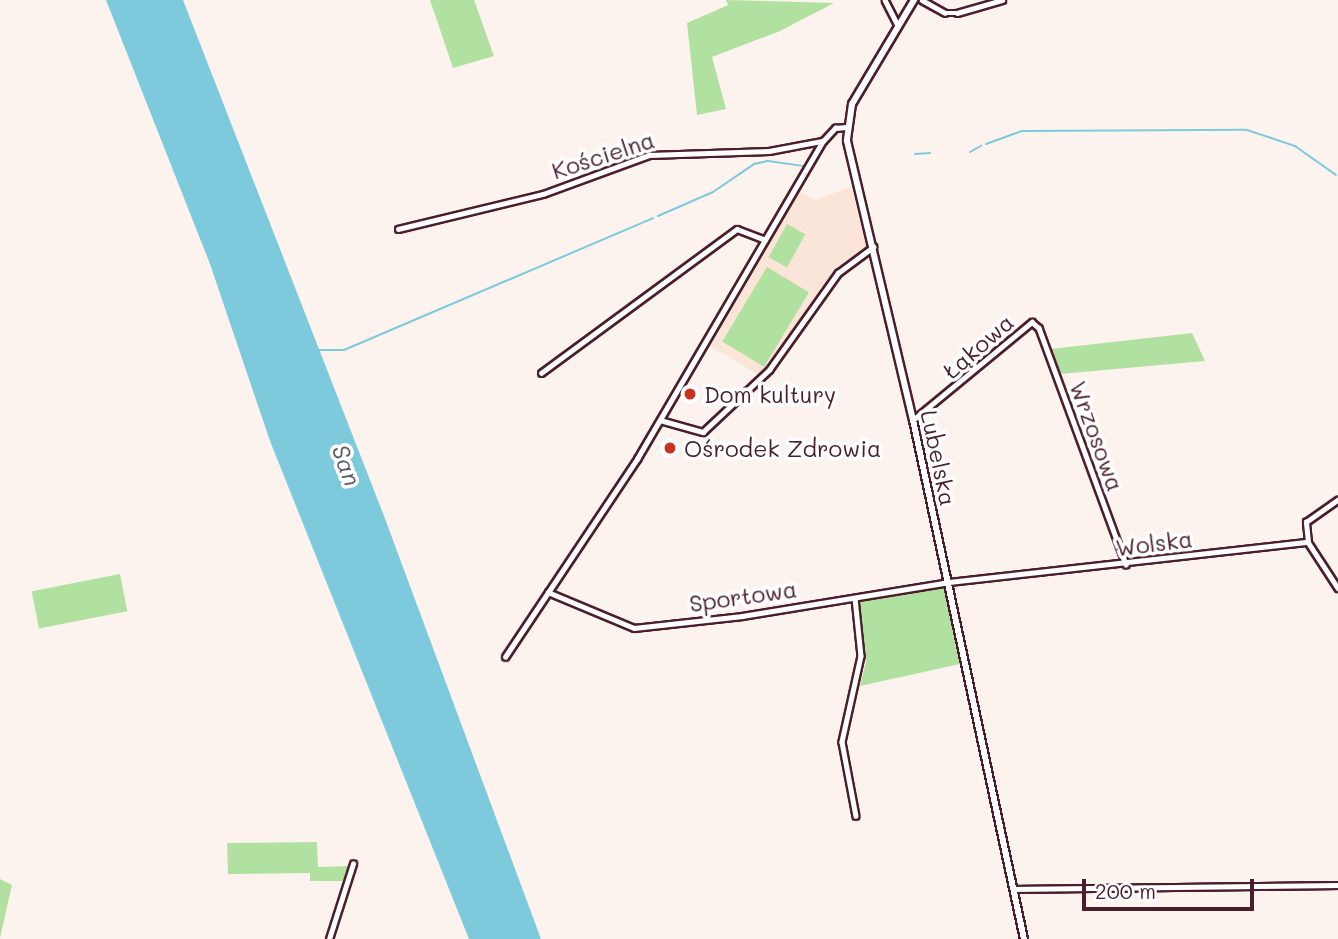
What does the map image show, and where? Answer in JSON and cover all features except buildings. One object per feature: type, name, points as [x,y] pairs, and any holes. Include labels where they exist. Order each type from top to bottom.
[{"type":"main road","points":[[846,127],[855,98],[914,0]]},
{"type":"main road","name":"Lubelska","points":[[846,127],[949,582],[1024,939]]},
{"type":"street","points":[[885,0],[898,26]]},
{"type":"street","points":[[922,0],[945,13],[957,13],[1002,0]]},
{"type":"street","points":[[505,657],[660,420],[823,141],[835,128],[846,127]]},
{"type":"street","name":"Kościelna","points":[[398,229],[543,194],[649,155],[769,150],[823,141]]},
{"type":"street","points":[[541,373],[737,229],[765,240]]},
{"type":"street","points":[[660,420],[703,432],[769,370],[838,273],[873,247]]},
{"type":"street","name":"Łąkowa","points":[[913,420],[1032,322]]},
{"type":"street","name":"Wrzosowa","points":[[1032,322],[1039,328],[1126,565]]},
{"type":"street","points":[[1338,500],[1306,522],[1308,542],[1338,588]]},
{"type":"street","name":"Wolska","points":[[949,582],[1126,565],[1308,542]]},
{"type":"street","name":"Sportowa","points":[[548,592],[634,628],[855,598],[949,582]]},
{"type":"street","points":[[855,598],[861,656],[842,742],[856,816]]},
{"type":"street","points":[[328,939],[353,864]]},
{"type":"street","points":[[1013,889],[1338,885]]},
{"type":"shaded area","points":[[851,187],[867,246],[819,291],[765,371],[757,374],[710,346],[799,190],[814,200]]},
{"type":"green space","points":[[430,0],[474,0],[494,56],[453,68]]},
{"type":"green space","points":[[726,0],[834,3],[780,31],[712,57],[726,109],[697,115],[687,23],[728,5]]},
{"type":"green space","points":[[787,224],[805,234],[787,267],[769,257]]},
{"type":"green space","points":[[767,267],[809,292],[764,367],[722,342]]},
{"type":"green space","points":[[1192,333],[1205,361],[1060,374],[1051,349]]},
{"type":"green space","points":[[120,574],[127,611],[39,628],[32,591]]},
{"type":"green space","points":[[945,585],[960,664],[860,686],[866,662],[858,605],[861,601]]},
{"type":"green space","points":[[317,842],[318,867],[348,866],[343,881],[310,881],[310,873],[228,874],[227,843]]},
{"type":"green space","points":[[0,879],[12,885],[0,938]]},
{"type":"water","name":"San","points":[[106,0],[183,0],[384,516],[541,939],[469,939],[270,441],[210,264]]},
{"type":"waterway","points":[[986,144],[1021,131],[1247,130],[1295,146],[1336,175]]},
{"type":"waterway","points":[[970,152],[981,146]]},
{"type":"waterway","points":[[915,154],[930,153]]},
{"type":"waterway","points":[[658,216],[713,192],[754,164],[768,161],[803,166]]},
{"type":"waterway","points":[[319,350],[344,350],[653,218]]},
{"type":"place","name":"Dom kultury","points":[[690,394]]},
{"type":"place","name":"Ośrodek Zdrowia","points":[[670,448]]}]
